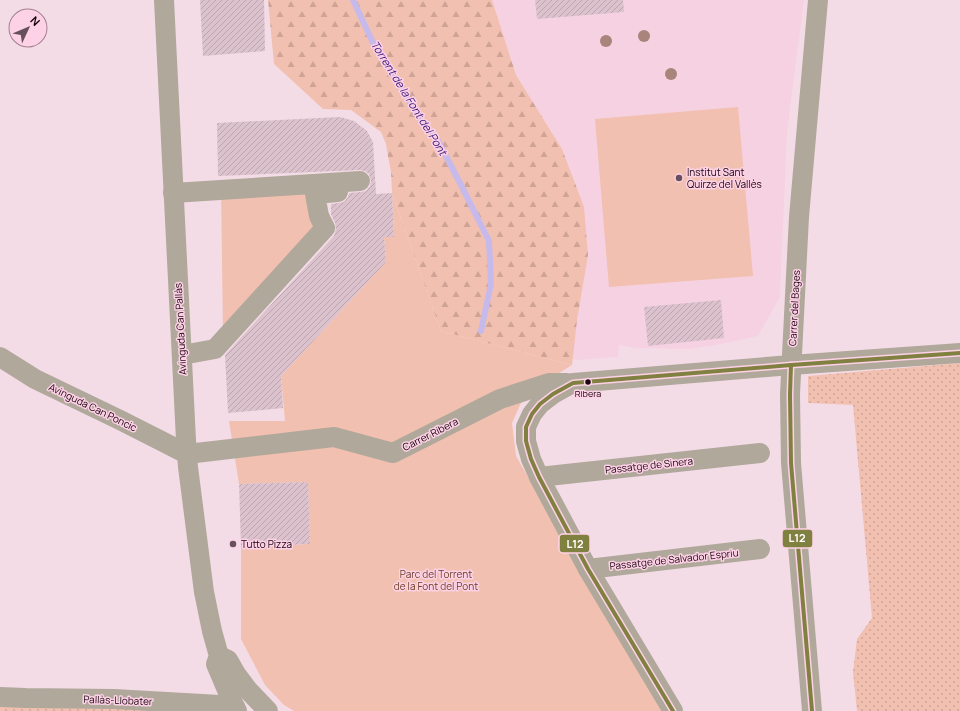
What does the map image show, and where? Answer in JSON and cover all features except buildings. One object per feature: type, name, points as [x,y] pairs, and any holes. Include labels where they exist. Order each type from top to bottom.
[{"type":"street","name":"Avinguda Can Pallàs","points":[[164,0],[187,454],[204,592],[219,656],[216,664],[227,692],[236,709]]},
{"type":"street","name":"Carrer del Bages","points":[[812,711],[790,463],[790,394],[799,216],[818,0]]},
{"type":"street","points":[[173,193],[360,181]]},
{"type":"street","points":[[182,355],[215,349],[325,228],[319,216],[315,194],[338,192]]},
{"type":"street","name":"Carrer Ribera","points":[[187,454],[334,437],[393,453],[500,399],[549,383],[573,383],[960,353]]},
{"type":"street","name":"Avinguda Can Poncic","points":[[0,357],[36,379],[187,454]]},
{"type":"street","points":[[573,383],[553,394],[540,404],[532,414],[526,427],[526,441],[531,459],[588,569],[673,711]]},
{"type":"street","name":"Passatge de Sinera","points":[[539,477],[760,453]]},
{"type":"street","name":"Passatge de Salvador Espriu","points":[[588,569],[760,549]]},
{"type":"street","points":[[219,656],[228,660],[248,690],[268,711]]},
{"type":"street","name":"Pallàs-Llobater","points":[[0,697],[114,699],[236,709]]},
{"type":"shaded area","name":"Institut Sant Quirze del Vallès","points":[[492,0],[804,0],[787,132],[780,297],[758,336],[717,345],[688,349],[636,348],[619,345],[618,357],[578,360],[568,358],[562,149],[516,75]]},
{"type":"green space","points":[[268,0],[492,0],[516,75],[562,149],[584,207],[588,255],[577,320],[572,365],[441,331],[392,193],[391,172],[386,144],[381,132],[351,110],[323,109],[274,64]]},
{"type":"green space","points":[[738,107],[753,276],[609,287],[595,119]]},
{"type":"green space","points":[[309,187],[322,228],[223,335],[221,188]]},
{"type":"green space","name":"Parc del Torrent de la Font del Pont","points":[[392,193],[441,331],[572,365],[537,387],[521,403],[512,423],[516,456],[663,711],[294,711],[284,705],[265,685],[241,639],[241,547],[310,544],[308,482],[239,484],[229,421],[285,421],[281,376],[386,262],[384,237],[394,236]]},
{"type":"green space","points":[[960,363],[960,711],[857,711],[853,672],[857,639],[872,618],[853,405],[808,403],[808,376]]},
{"type":"green space","points":[[0,700],[198,711],[0,711]]},
{"type":"waterway","name":"Torrent de la Font del Pont","points":[[353,0],[375,47],[420,118],[437,139],[489,241],[491,284],[481,331]]},
{"type":"transit line","name":"L12","points":[[673,711],[588,569],[531,459],[526,441],[526,427],[532,414],[540,404],[553,394],[573,383],[960,353]]},
{"type":"transit line","name":"L12","points":[[791,365],[791,463],[812,711]]},
{"type":"place","name":"Institut Sant Quirze del Vallès","points":[[679,178]]},
{"type":"place","name":"Ribera","points":[[588,382]]},
{"type":"place","name":"Tutto Pizza","points":[[233,544]]}]
